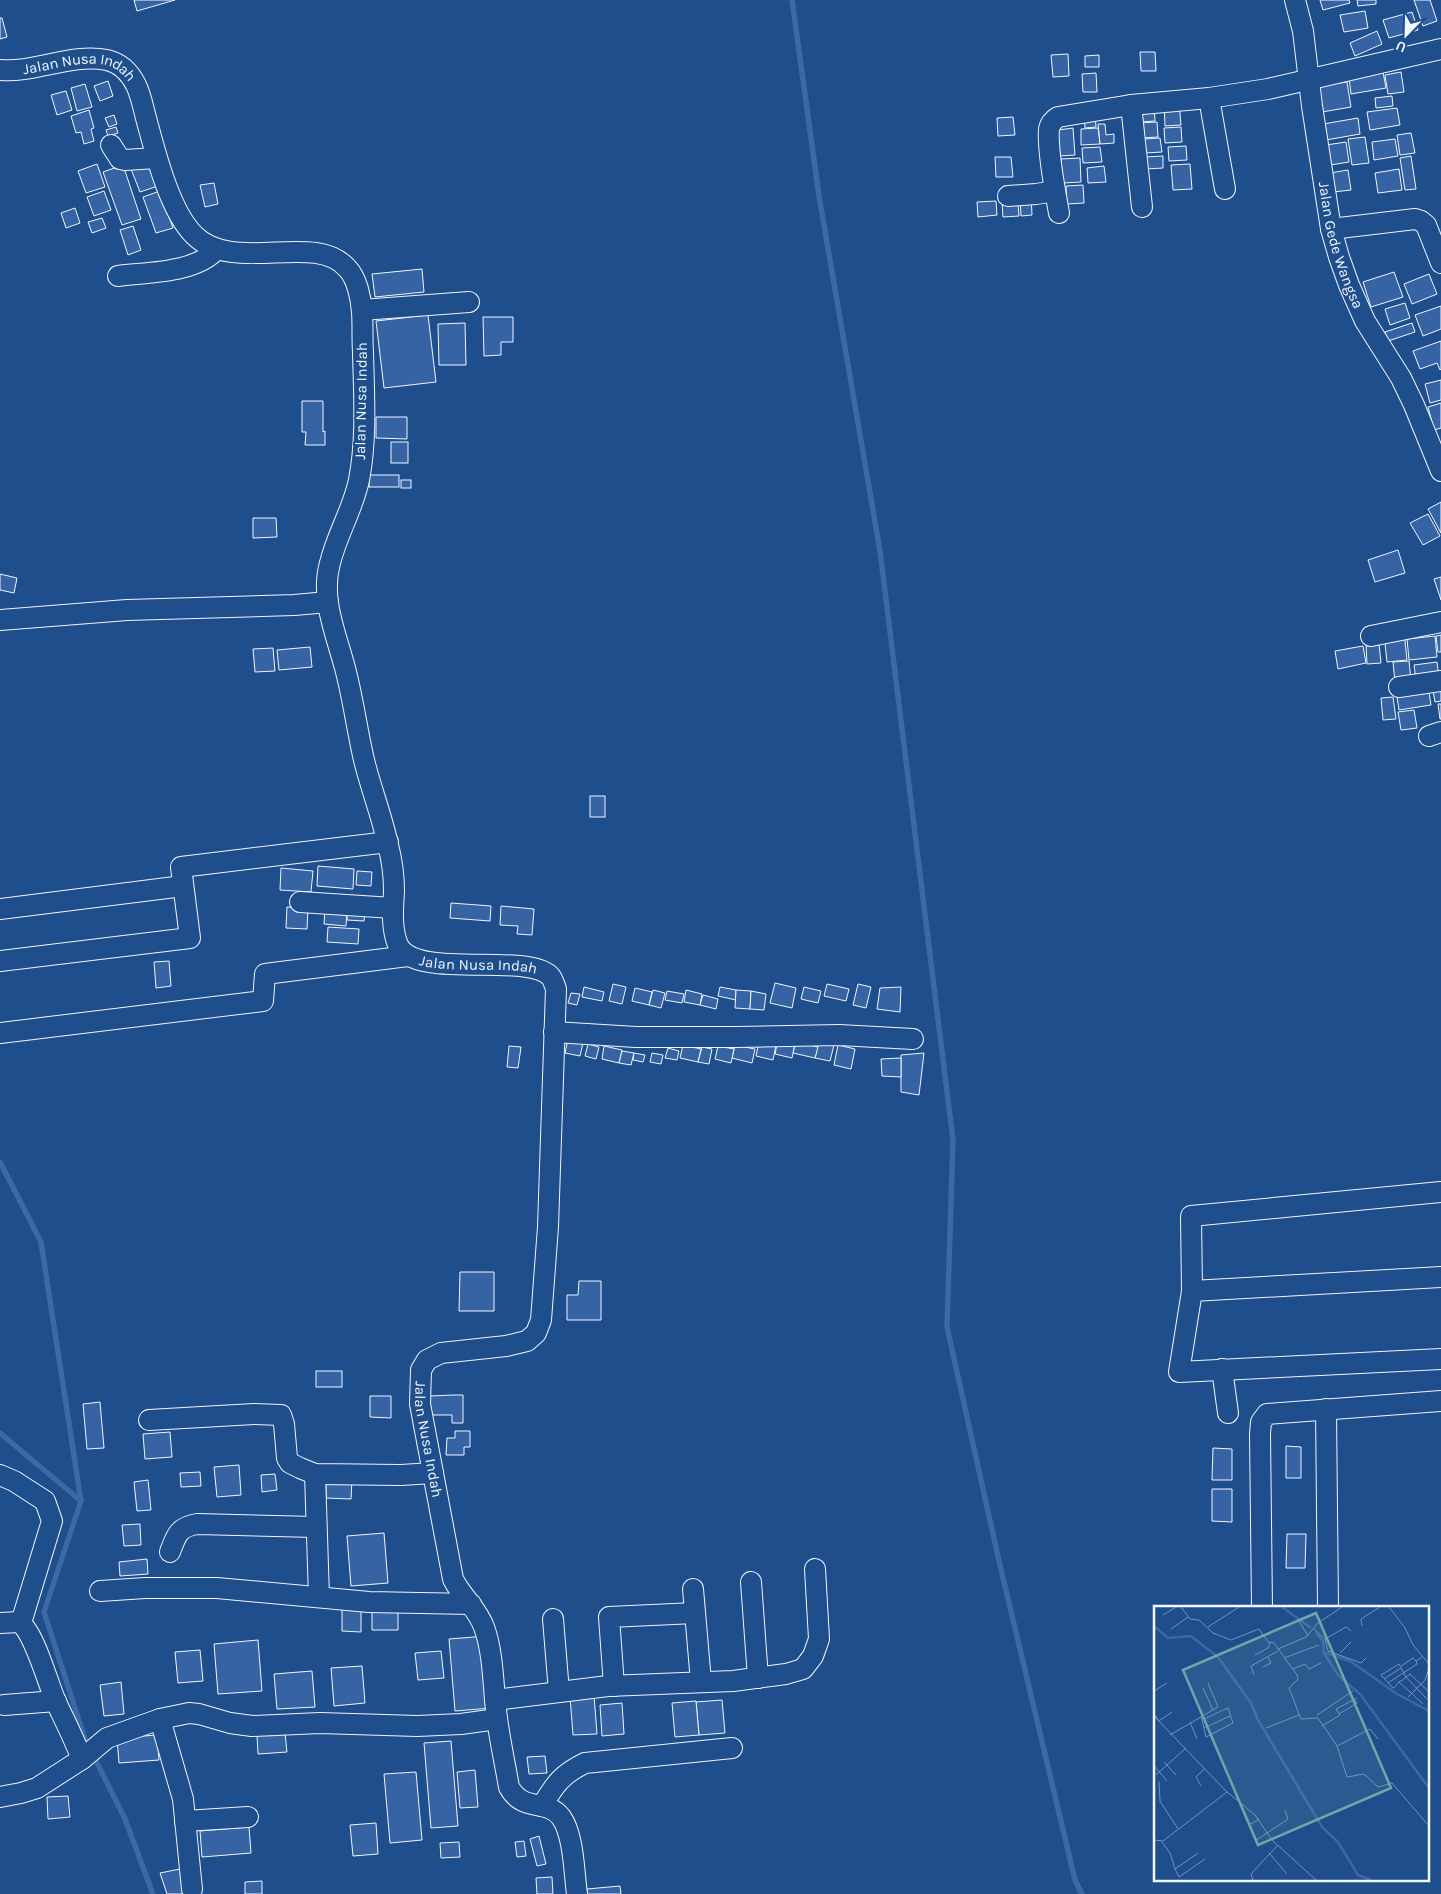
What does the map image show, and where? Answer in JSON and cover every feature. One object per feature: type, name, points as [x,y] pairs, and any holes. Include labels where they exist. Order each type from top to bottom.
[{"type":"street","name":"Jalan Gede Wangsa","points":[[1295,0],[1303,31],[1312,106],[1331,229],[1356,303],[1375,339],[1401,378],[1437,450],[1441,471]]},
{"type":"street","points":[[1059,213],[1049,130],[1053,120],[1058,117],[1131,105],[1209,98],[1310,80],[1441,49]]},
{"type":"street","name":"Jalan Nusa Indah","points":[[0,70],[15,71],[83,59],[101,59],[116,62],[126,71],[138,88],[156,158],[183,220],[195,236],[217,249],[232,253],[314,253],[334,258],[346,266],[354,278],[362,310],[364,426],[359,478],[353,503],[328,566],[328,602],[345,667],[368,777],[388,842],[393,869],[395,934],[399,948],[408,956],[433,962],[522,966],[542,970],[551,977],[556,989],[548,1226],[541,1320],[536,1333],[527,1340],[506,1346],[441,1353],[427,1360],[421,1370],[420,1404],[453,1579],[459,1591],[471,1604],[484,1626],[488,1640],[496,1710],[509,1787],[514,1796],[520,1800],[531,1805],[553,1810],[561,1818],[571,1851],[577,1894]]},
{"type":"street","points":[[1209,98],[1225,189]]},
{"type":"street","points":[[1131,105],[1142,208]]},
{"type":"street","points":[[112,146],[120,159],[156,158]]},
{"type":"street","points":[[1008,196],[1055,191]]},
{"type":"street","points":[[1331,229],[1414,218],[1426,225],[1441,263]]},
{"type":"street","points":[[118,276],[185,267],[200,263],[211,256],[217,249]]},
{"type":"street","points":[[362,310],[469,302]]},
{"type":"street","points":[[0,620],[127,610],[294,605],[328,602]]},
{"type":"street","points":[[1371,636],[1441,622]]},
{"type":"street","points":[[1399,687],[1441,681]]},
{"type":"street","points":[[0,961],[190,938],[181,867],[388,842]]},
{"type":"street","points":[[0,909],[183,886]]},
{"type":"street","points":[[300,902],[393,908]]},
{"type":"street","points":[[0,1033],[263,1002],[265,974],[408,956]]},
{"type":"street","points":[[554,1032],[636,1037],[839,1035],[913,1039]]},
{"type":"street","points":[[1441,1192],[1191,1216],[1192,1291],[1179,1372],[1441,1359]]},
{"type":"street","points":[[1192,1291],[1441,1277]]},
{"type":"street","points":[[1222,1369],[1228,1413]]},
{"type":"street","points":[[1262,1606],[1259,1461],[1261,1422],[1267,1414],[1441,1401]]},
{"type":"street","points":[[1326,1409],[1328,1606]]},
{"type":"street","points":[[149,1420],[254,1414],[281,1415],[284,1424],[287,1458],[290,1463],[315,1474],[401,1475],[433,1473]]},
{"type":"street","points":[[315,1474],[319,1597]]},
{"type":"street","points":[[0,1476],[14,1481],[45,1501],[52,1521],[22,1623],[45,1669],[56,1701],[85,1756]]},
{"type":"street","points":[[170,1552],[175,1538],[181,1529],[197,1524],[316,1527]]},
{"type":"street","points":[[0,1797],[21,1794],[37,1788],[85,1756],[107,1738],[160,1719],[189,1713],[230,1723],[252,1726],[320,1723],[417,1726],[461,1724],[496,1710],[559,1692],[614,1686],[758,1678],[786,1674],[802,1669],[813,1656],[819,1638],[815,1569]]},
{"type":"street","points":[[751,1582],[758,1678]]},
{"type":"street","points":[[100,1591],[146,1588],[217,1588],[386,1603],[471,1604]]},
{"type":"street","points":[[693,1588],[701,1682]]},
{"type":"street","points":[[614,1686],[609,1617],[695,1613]]},
{"type":"street","points":[[553,1619],[559,1692]]},
{"type":"street","points":[[0,1623],[22,1623]]},
{"type":"street","points":[[4,1705],[56,1701]]},
{"type":"street","points":[[160,1719],[183,1799],[192,1889]]},
{"type":"street","points":[[542,1806],[560,1779],[569,1771],[584,1763],[732,1748]]},
{"type":"street","points":[[185,1821],[248,1817]]},
{"type":"building","points":[[134,0],[175,0],[137,11]]},
{"type":"building","points":[[1320,0],[1349,0],[1350,3],[1323,10]]},
{"type":"building","points":[[1357,0],[1376,0],[1376,4],[1358,6]]},
{"type":"building","points":[[1414,0],[1430,0],[1437,21],[1423,26]]},
{"type":"building","points":[[1365,11],[1368,28],[1344,32],[1340,15]]},
{"type":"building","points":[[1412,12],[1418,30],[1389,38],[1383,20]]},
{"type":"building","points":[[0,18],[2,18],[7,37],[0,39]]},
{"type":"building","points":[[1377,31],[1382,44],[1355,56],[1350,43]]},
{"type":"building","points":[[1140,52],[1155,52],[1156,71],[1141,71]]},
{"type":"building","points":[[1068,54],[1069,76],[1053,77],[1051,55]]},
{"type":"building","points":[[1099,55],[1099,67],[1085,67],[1085,56]]},
{"type":"building","points":[[1383,72],[1386,88],[1351,94],[1349,77]]},
{"type":"building","points":[[1401,72],[1404,92],[1388,94],[1385,75]]},
{"type":"building","points":[[1096,73],[1097,92],[1083,92],[1082,74]]},
{"type":"building","points":[[108,81],[113,96],[100,101],[94,86]]},
{"type":"building","points":[[1347,82],[1351,107],[1322,112],[1318,86]]},
{"type":"building","points":[[85,84],[92,107],[77,111],[71,88]]},
{"type":"building","points":[[66,91],[72,110],[57,115],[51,95]]},
{"type":"building","points":[[1392,96],[1393,106],[1376,108],[1375,98]]},
{"type":"building","points":[[1179,102],[1181,125],[1165,126],[1164,103]]},
{"type":"building","points":[[1154,104],[1155,121],[1139,122],[1138,105]]},
{"type":"building","points":[[1397,108],[1400,125],[1370,130],[1367,112]]},
{"type":"building","points":[[89,110],[94,128],[91,129],[94,141],[84,144],[81,132],[76,133],[71,116]]},
{"type":"building","points":[[1084,114],[1095,114],[1096,127],[1085,128]]},
{"type":"building","points":[[114,115],[117,124],[109,127],[105,118]]},
{"type":"building","points":[[1013,117],[1015,135],[998,136],[997,118]]},
{"type":"building","points":[[1358,118],[1360,134],[1326,140],[1323,124]]},
{"type":"building","points":[[1157,122],[1158,137],[1141,138],[1140,123]]},
{"type":"building","points":[[1098,124],[1105,124],[1106,135],[1114,134],[1114,143],[1100,144]]},
{"type":"building","points":[[116,127],[118,133],[108,136],[106,130]]},
{"type":"building","points":[[1181,127],[1182,142],[1165,143],[1164,128]]},
{"type":"building","points":[[1073,128],[1075,155],[1060,156],[1058,130]]},
{"type":"building","points":[[1098,128],[1100,144],[1081,145],[1081,129]]},
{"type":"building","points":[[1411,133],[1415,153],[1400,155],[1397,135]]},
{"type":"building","points":[[1365,137],[1369,163],[1352,165],[1348,139]]},
{"type":"building","points":[[1160,138],[1162,152],[1145,153],[1144,139]]},
{"type":"building","points":[[1395,139],[1398,156],[1374,160],[1372,142]]},
{"type":"building","points":[[1346,142],[1349,162],[1330,165],[1326,145]]},
{"type":"building","points":[[1186,146],[1187,160],[1169,161],[1168,147]]},
{"type":"building","points":[[1100,147],[1102,162],[1083,163],[1082,148]]},
{"type":"building","points":[[1163,156],[1163,168],[1146,169],[1145,157]]},
{"type":"building","points":[[1411,156],[1416,189],[1405,190],[1400,158]]},
{"type":"building","points":[[995,157],[1011,157],[1013,177],[996,177]]},
{"type":"building","points":[[1080,158],[1081,182],[1063,183],[1061,159]]},
{"type":"building","points":[[150,162],[158,186],[140,192],[131,169]]},
{"type":"building","points":[[97,164],[105,187],[86,193],[78,171]]},
{"type":"building","points":[[1190,164],[1192,189],[1173,190],[1171,165]]},
{"type":"building","points":[[123,165],[141,219],[122,225],[103,172]]},
{"type":"building","points":[[1104,166],[1106,182],[1088,183],[1087,168]]},
{"type":"building","points":[[1399,169],[1402,190],[1378,193],[1375,173]]},
{"type":"building","points":[[1348,170],[1351,190],[1333,192],[1330,173]]},
{"type":"building","points":[[214,183],[218,204],[205,207],[200,185]]},
{"type":"building","points":[[1083,185],[1084,203],[1067,204],[1066,186]]},
{"type":"building","points":[[104,191],[111,210],[94,216],[87,197]]},
{"type":"building","points":[[160,191],[173,228],[156,233],[143,197]]},
{"type":"building","points":[[1031,195],[1032,215],[1021,216],[1020,196]]},
{"type":"building","points":[[996,201],[997,215],[978,217],[977,202]]},
{"type":"building","points":[[1018,202],[1019,216],[1003,217],[1002,203]]},
{"type":"building","points":[[75,208],[80,223],[66,228],[61,213]]},
{"type":"building","points":[[102,218],[106,228],[92,233],[88,222]]},
{"type":"building","points":[[133,226],[141,250],[128,255],[120,230]]},
{"type":"building","points":[[422,269],[424,292],[375,297],[372,274]]},
{"type":"building","points":[[1394,272],[1403,297],[1371,307],[1363,282]]},
{"type":"building","points":[[1429,274],[1437,294],[1412,304],[1404,284]]},
{"type":"building","points":[[1405,303],[1410,318],[1390,325],[1385,309]]},
{"type":"building","points":[[1441,306],[1441,329],[1423,336],[1415,315]]},
{"type":"building","points":[[428,315],[436,382],[384,388],[376,321]]},
{"type":"building","points":[[483,317],[513,317],[513,342],[501,342],[501,355],[484,356]]},
{"type":"building","points":[[465,323],[466,365],[439,365],[438,324]]},
{"type":"building","points":[[1412,323],[1415,332],[1388,341],[1385,332]]},
{"type":"building","points":[[1441,341],[1441,369],[1437,363],[1420,369],[1413,351]]},
{"type":"building","points":[[1441,380],[1441,400],[1430,403],[1425,384]]},
{"type":"building","points":[[302,401],[323,401],[325,445],[305,445],[306,432],[302,432]]},
{"type":"building","points":[[1441,403],[1441,428],[1434,430],[1428,407]]},
{"type":"building","points":[[376,417],[407,417],[407,439],[376,438]]},
{"type":"building","points":[[391,442],[408,442],[408,463],[391,463]]},
{"type":"building","points":[[369,475],[399,475],[399,487],[369,487]]},
{"type":"building","points":[[401,480],[411,480],[411,488],[401,488]]},
{"type":"building","points":[[1441,502],[1441,533],[1428,509]]},
{"type":"building","points":[[1428,514],[1440,536],[1423,545],[1410,523]]},
{"type":"building","points":[[253,518],[276,518],[277,537],[253,538]]},
{"type":"building","points":[[1398,550],[1405,573],[1375,582],[1368,560]]},
{"type":"building","points":[[0,574],[17,578],[14,593],[0,590]]},
{"type":"building","points":[[1441,577],[1441,600],[1434,579]]},
{"type":"building","points":[[1404,632],[1407,660],[1387,662],[1384,634]]},
{"type":"building","points":[[1441,635],[1441,652],[1438,652],[1436,636]]},
{"type":"building","points":[[1435,636],[1437,657],[1409,660],[1407,639]]},
{"type":"building","points":[[1366,644],[1379,644],[1381,663],[1367,664]]},
{"type":"building","points":[[1363,646],[1366,663],[1338,669],[1335,651]]},
{"type":"building","points":[[310,647],[312,667],[279,670],[277,650]]},
{"type":"building","points":[[273,648],[275,671],[255,672],[253,649]]},
{"type":"building","points":[[1409,661],[1411,680],[1395,682],[1393,662]]},
{"type":"building","points":[[1437,662],[1439,678],[1416,680],[1414,665]]},
{"type":"building","points":[[1441,684],[1441,701],[1435,702],[1432,685]]},
{"type":"building","points":[[1428,686],[1431,705],[1399,710],[1396,690]]},
{"type":"building","points":[[1393,697],[1396,719],[1383,720],[1381,698]]},
{"type":"building","points":[[1438,704],[1441,704],[1441,719],[1440,719]]},
{"type":"building","points":[[1414,710],[1417,728],[1401,730],[1398,712]]},
{"type":"building","points":[[590,796],[605,796],[605,817],[590,817]]},
{"type":"building","points":[[318,866],[354,869],[353,889],[317,886]]},
{"type":"building","points":[[281,868],[313,871],[311,892],[280,890]]},
{"type":"building","points":[[357,871],[372,872],[371,886],[356,885]]},
{"type":"building","points":[[451,903],[491,906],[490,921],[450,918]]},
{"type":"building","points":[[501,906],[534,909],[532,935],[517,934],[518,926],[500,925]]},
{"type":"building","points":[[287,907],[308,908],[307,929],[286,928]]},
{"type":"building","points":[[325,909],[347,910],[346,926],[324,924]]},
{"type":"building","points":[[347,910],[365,911],[364,921],[347,920]]},
{"type":"building","points":[[328,927],[359,929],[358,944],[327,942]]},
{"type":"building","points":[[169,961],[171,986],[156,988],[154,962]]},
{"type":"building","points":[[775,983],[796,988],[792,1008],[770,1003]]},
{"type":"building","points":[[613,984],[626,987],[622,1004],[609,1001]]},
{"type":"building","points":[[827,984],[849,989],[846,1001],[824,996]]},
{"type":"building","points":[[858,984],[871,987],[866,1008],[853,1005]]},
{"type":"building","points":[[584,987],[604,992],[602,1001],[582,997]]},
{"type":"building","points":[[720,987],[736,990],[736,1000],[718,996]]},
{"type":"building","points":[[804,987],[821,991],[818,1003],[801,999]]},
{"type":"building","points":[[901,987],[900,1012],[877,1009],[880,988]]},
{"type":"building","points":[[635,988],[652,992],[649,1005],[632,1001]]},
{"type":"building","points":[[653,990],[665,993],[661,1008],[649,1005]]},
{"type":"building","points":[[686,990],[702,994],[700,1005],[684,1002]]},
{"type":"building","points":[[736,990],[751,991],[750,1009],[735,1008]]},
{"type":"building","points":[[667,991],[684,994],[682,1003],[665,1000]]},
{"type":"building","points":[[751,991],[766,994],[764,1010],[750,1009]]},
{"type":"building","points":[[571,993],[580,994],[577,1005],[568,1003]]},
{"type":"building","points":[[703,995],[718,999],[716,1009],[700,1005]]},
{"type":"building","points":[[568,1039],[583,1043],[580,1056],[565,1053]]},
{"type":"building","points":[[778,1040],[795,1044],[792,1058],[775,1054]]},
{"type":"building","points":[[819,1041],[834,1045],[830,1061],[815,1058]]},
{"type":"building","points":[[759,1042],[776,1045],[773,1060],[756,1056]]},
{"type":"building","points":[[796,1042],[818,1047],[815,1058],[793,1053]]},
{"type":"building","points":[[588,1044],[599,1047],[596,1059],[585,1056]]},
{"type":"building","points":[[683,1045],[701,1049],[698,1062],[680,1058]]},
{"type":"building","points":[[735,1045],[755,1049],[752,1063],[732,1058]]},
{"type":"building","points":[[838,1045],[855,1049],[851,1069],[834,1065]]},
{"type":"building","points":[[509,1046],[521,1047],[518,1068],[507,1067]]},
{"type":"building","points":[[604,1046],[622,1050],[619,1063],[602,1059]]},
{"type":"building","points":[[718,1046],[734,1049],[731,1063],[715,1059]]},
{"type":"building","points":[[702,1047],[712,1049],[709,1064],[698,1062]]},
{"type":"building","points":[[668,1048],[679,1051],[677,1060],[665,1058]]},
{"type":"building","points":[[622,1051],[634,1053],[631,1065],[619,1063]]},
{"type":"building","points":[[634,1053],[645,1055],[643,1062],[633,1060]]},
{"type":"building","points":[[652,1053],[663,1055],[661,1064],[650,1062]]},
{"type":"building","points":[[924,1053],[919,1095],[901,1092],[901,1055]]},
{"type":"building","points":[[901,1058],[901,1077],[882,1076],[881,1059]]},
{"type":"building","points":[[460,1272],[494,1272],[494,1311],[459,1311]]},
{"type":"building","points":[[579,1281],[601,1281],[601,1320],[567,1320],[567,1295],[578,1295]]},
{"type":"building","points":[[316,1371],[342,1371],[342,1387],[316,1387]]},
{"type":"building","points":[[463,1395],[463,1423],[452,1423],[452,1415],[430,1415],[430,1396]]},
{"type":"building","points":[[370,1396],[391,1396],[391,1418],[370,1417]]},
{"type":"building","points":[[100,1402],[104,1448],[87,1449],[83,1404]]},
{"type":"building","points":[[455,1431],[470,1431],[470,1447],[464,1447],[464,1455],[446,1455],[447,1438],[455,1438]]},
{"type":"building","points":[[170,1432],[172,1457],[145,1459],[143,1434]]},
{"type":"building","points":[[1286,1446],[1301,1447],[1301,1478],[1286,1478]]},
{"type":"building","points":[[1213,1448],[1232,1449],[1232,1480],[1212,1480]]},
{"type":"building","points":[[239,1465],[241,1495],[217,1497],[214,1467]]},
{"type":"building","points":[[200,1472],[201,1486],[181,1487],[180,1473]]},
{"type":"building","points":[[275,1474],[277,1490],[262,1492],[261,1475]]},
{"type":"building","points":[[326,1479],[352,1479],[351,1499],[326,1498]]},
{"type":"building","points":[[148,1480],[151,1510],[137,1511],[134,1482]]},
{"type":"building","points":[[1212,1489],[1232,1489],[1232,1522],[1212,1521]]},
{"type":"building","points":[[140,1524],[141,1545],[124,1546],[122,1525]]},
{"type":"building","points":[[384,1533],[388,1583],[351,1586],[347,1536]]},
{"type":"building","points":[[1287,1534],[1306,1534],[1305,1568],[1286,1568]]},
{"type":"building","points":[[147,1559],[148,1574],[120,1576],[119,1562]]},
{"type":"building","points":[[342,1609],[361,1610],[361,1632],[342,1631]]},
{"type":"building","points":[[372,1609],[398,1610],[398,1630],[372,1630]]},
{"type":"building","points":[[486,1636],[492,1708],[455,1711],[449,1639]]},
{"type":"building","points":[[258,1640],[262,1691],[218,1694],[214,1644]]},
{"type":"building","points":[[200,1650],[203,1681],[178,1683],[175,1652]]},
{"type":"building","points":[[441,1651],[444,1678],[418,1680],[415,1653]]},
{"type":"building","points":[[362,1666],[365,1703],[334,1706],[331,1668]]},
{"type":"building","points":[[312,1671],[315,1707],[277,1709],[274,1674]]},
{"type":"building","points":[[121,1682],[124,1714],[104,1716],[100,1685]]},
{"type":"building","points":[[594,1695],[597,1734],[573,1735],[570,1697]]},
{"type":"building","points":[[722,1700],[725,1733],[699,1735],[696,1702]]},
{"type":"building","points":[[696,1701],[699,1735],[675,1737],[672,1703]]},
{"type":"building","points":[[622,1703],[624,1734],[602,1736],[600,1705]]},
{"type":"building","points":[[285,1733],[287,1752],[258,1754],[257,1735]]},
{"type":"building","points":[[157,1735],[159,1760],[119,1763],[117,1738]]},
{"type":"building","points":[[451,1741],[458,1826],[431,1828],[424,1743]]},
{"type":"building","points":[[545,1756],[547,1773],[529,1774],[527,1757]]},
{"type":"building","points":[[475,1770],[478,1807],[460,1808],[457,1772]]},
{"type":"building","points":[[416,1772],[422,1840],[390,1843],[384,1774]]},
{"type":"building","points":[[68,1796],[70,1817],[48,1819],[47,1797]]},
{"type":"building","points":[[376,1823],[378,1854],[353,1856],[350,1825]]},
{"type":"building","points":[[249,1827],[251,1853],[202,1857],[200,1831]]},
{"type":"building","points":[[539,1836],[546,1864],[537,1866],[530,1839]]},
{"type":"building","points":[[524,1841],[526,1856],[517,1857],[515,1842]]},
{"type":"building","points":[[459,1842],[460,1857],[441,1858],[440,1843]]},
{"type":"building","points":[[180,1869],[185,1894],[167,1894],[160,1873]]},
{"type":"building","points":[[552,1877],[553,1894],[537,1894],[536,1878]]},
{"type":"building","points":[[262,1881],[262,1894],[245,1894],[245,1882]]},
{"type":"building","points":[[620,1886],[621,1894],[587,1894],[587,1889]]},
{"type":"waterway","points":[[792,0],[819,196],[880,551],[953,1140],[947,1327],[999,1561],[1075,1880],[1082,1894]]},
{"type":"waterway","points":[[0,1162],[41,1242],[81,1501],[44,1612],[85,1739],[125,1819],[153,1894]]},
{"type":"waterway","points":[[0,1433],[81,1501]]}]
